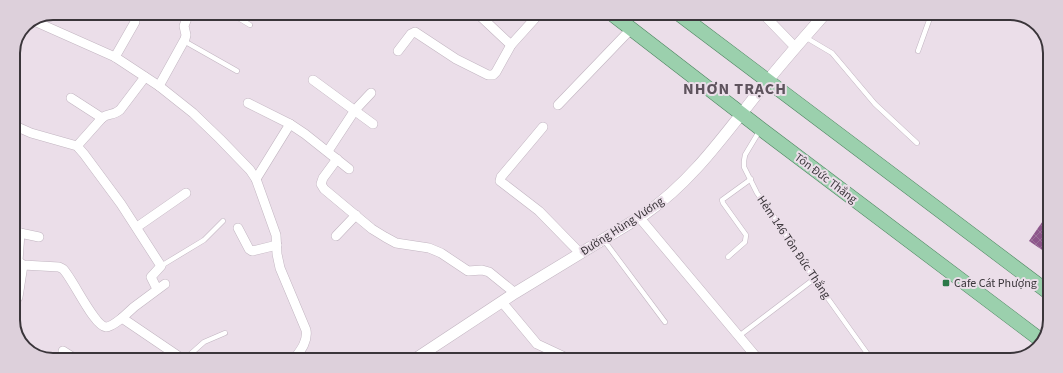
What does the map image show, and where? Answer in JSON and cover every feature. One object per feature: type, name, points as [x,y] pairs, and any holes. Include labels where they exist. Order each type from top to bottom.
[{"type":"main road","name":"Tôn Đức Thắng","points":[[620,20],[741,114],[1038,338]]},
{"type":"main road","points":[[687,20],[1043,288]]},
{"type":"street","points":[[159,86],[184,41],[186,35],[184,26],[186,20]]},
{"type":"street","points":[[484,20],[511,45]]},
{"type":"street","points":[[398,51],[411,34],[415,32],[456,59],[488,76],[493,75],[511,45],[534,20]]},
{"type":"street","points":[[770,20],[796,48]]},
{"type":"street","name":"Đường Hùng Vương","points":[[424,353],[515,293],[662,202],[698,167],[767,81],[805,37],[817,20]]},
{"type":"street","points":[[115,57],[135,22]]},
{"type":"street","points":[[40,24],[115,57],[159,86],[193,113],[242,161],[256,179],[276,235],[277,254],[280,268],[306,330],[307,335],[298,353]]},
{"type":"street","points":[[558,105],[631,29]]},
{"type":"street","points":[[77,146],[102,118],[106,115],[115,114],[120,110],[145,77]]},
{"type":"street","points":[[313,80],[373,124]]},
{"type":"street","points":[[328,152],[355,110],[371,93]]},
{"type":"street","points":[[71,98],[102,118]]},
{"type":"street","points":[[248,103],[290,124],[349,169]]},
{"type":"street","points":[[256,179],[290,124]]},
{"type":"street","points":[[543,127],[515,160],[500,181],[539,211],[580,253]]},
{"type":"street","points":[[20,128],[31,133],[77,146],[98,171],[161,266],[151,277],[161,287],[122,318],[106,327],[101,325],[91,313],[64,270],[59,267],[22,264],[20,280]]},
{"type":"street","points":[[337,159],[323,178],[321,184],[324,189],[385,237],[396,243],[429,248],[441,253],[468,271],[482,270],[489,272],[515,293]]},
{"type":"street","points":[[136,227],[186,193]]},
{"type":"street","points":[[336,236],[356,215]]},
{"type":"street","points":[[639,217],[752,353]]},
{"type":"street","points":[[238,228],[249,249],[252,251],[277,245]]},
{"type":"street","points":[[20,233],[39,237]]},
{"type":"street","points":[[502,302],[537,344],[556,353]]},
{"type":"street","points":[[122,318],[174,353]]},
{"type":"lane","points":[[242,20],[250,25]]},
{"type":"lane","points":[[918,50],[929,20]]},
{"type":"lane","points":[[805,37],[832,53],[875,104],[917,143]]},
{"type":"lane","points":[[184,41],[237,70]]},
{"type":"lane","name":"Hẻm 146 Tôn Đức Thắng","points":[[761,129],[746,155],[744,167],[758,193],[814,279],[867,353]]},
{"type":"lane","points":[[728,257],[745,242],[746,235],[722,200],[751,179]]},
{"type":"lane","points":[[161,266],[204,240],[224,221]]},
{"type":"lane","points":[[604,239],[665,322]]},
{"type":"lane","points":[[739,336],[814,279]]},
{"type":"lane","points":[[192,353],[204,342],[225,333]]},
{"type":"building","points":[[1043,221],[1043,251],[1029,241]]},
{"type":"place","name":"Cafe Cát Phượng","points":[[946,283]]},
{"type":"district","name":"NHƠN TRẠCH","points":[[735,88]]}]
